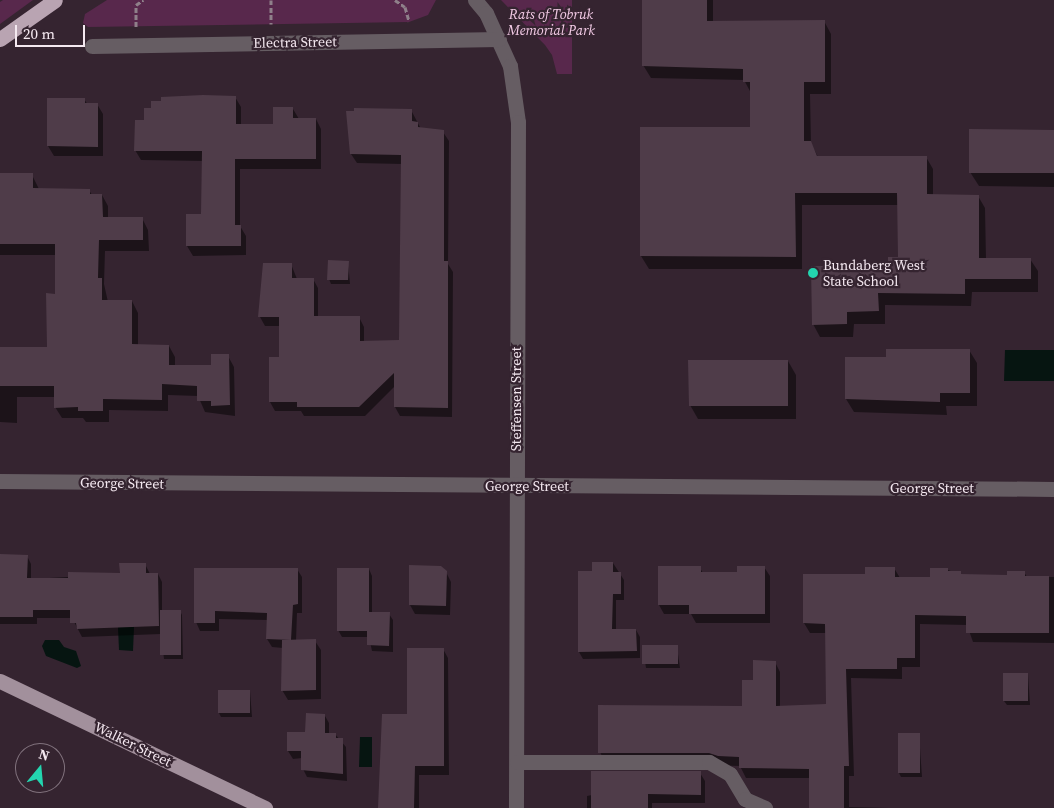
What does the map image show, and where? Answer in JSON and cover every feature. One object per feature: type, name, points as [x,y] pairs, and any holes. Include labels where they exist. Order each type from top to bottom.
[{"type":"highway","points":[[0,39],[55,0]]},
{"type":"main road","name":"Walker Street","points":[[0,681],[265,808]]},
{"type":"street","name":"Steffensen Street","points":[[475,0],[499,39],[510,66],[518,122],[516,808]]},
{"type":"street","name":"Electra Street","points":[[92,46],[499,39]]},
{"type":"street","name":"George Street","points":[[0,481],[1054,489]]},
{"type":"street","points":[[517,762],[709,762],[730,774],[745,799],[765,808]]},
{"type":"path","points":[[137,46],[136,5],[143,0]]},
{"type":"path","points":[[271,0],[271,43]]},
{"type":"path","points":[[395,0],[405,7],[410,40]]},
{"type":"green space","points":[[3,0],[33,0],[0,24],[0,2]]},
{"type":"green space","points":[[107,0],[436,0],[428,15],[409,22],[88,27],[83,23],[85,14]]},
{"type":"green space","name":"Rats of Tobruk Memorial Park","points":[[501,0],[572,0],[572,74],[557,74],[552,55],[545,45]]},
{"type":"shaded area","points":[[1005,350],[1054,350],[1054,381],[1004,381]]},
{"type":"shaded area","points":[[118,627],[134,627],[133,651],[119,650]]},
{"type":"shaded area","points":[[45,640],[59,640],[64,647],[76,651],[81,666],[77,668],[46,656],[42,646]]},
{"type":"shaded area","points":[[360,737],[372,737],[372,767],[359,767]]},
{"type":"building","points":[[642,0],[707,0],[707,21],[825,20],[825,82],[804,82],[804,141],[811,141],[817,156],[927,156],[927,194],[979,195],[979,258],[1031,258],[1031,279],[965,279],[965,294],[878,293],[879,311],[847,312],[847,324],[812,325],[811,266],[888,266],[888,257],[898,257],[897,193],[795,193],[796,257],[640,256],[640,127],[750,127],[750,82],[743,82],[743,69],[642,66]]},
{"type":"building","points":[[236,96],[236,124],[273,124],[273,107],[293,107],[293,118],[316,118],[316,159],[235,159],[235,225],[241,225],[241,246],[186,246],[186,214],[201,214],[202,151],[134,151],[135,120],[144,120],[144,108],[151,108],[151,101],[161,101],[161,97]]},
{"type":"building","points":[[47,98],[85,98],[85,103],[98,103],[98,147],[47,146]]},
{"type":"building","points":[[354,108],[412,109],[412,121],[418,122],[418,127],[444,130],[444,261],[448,261],[448,408],[394,407],[394,373],[359,407],[297,407],[297,402],[269,402],[269,357],[279,357],[279,317],[258,317],[263,263],[292,263],[292,278],[314,278],[314,316],[360,316],[360,341],[399,340],[401,155],[350,154],[346,111],[354,111]]},
{"type":"building","points":[[969,129],[1054,130],[1054,173],[969,173]]},
{"type":"building","points":[[0,173],[33,173],[33,188],[90,189],[90,194],[102,194],[103,217],[143,217],[143,240],[99,240],[98,278],[102,278],[102,300],[132,300],[132,344],[169,345],[169,365],[211,365],[211,354],[229,354],[230,405],[211,406],[211,401],[197,401],[197,386],[162,384],[162,400],[103,399],[103,411],[78,411],[78,407],[54,408],[54,386],[0,386],[0,347],[47,347],[46,293],[55,294],[55,244],[0,244]]},
{"type":"building","points":[[328,260],[349,261],[348,280],[327,280]]},
{"type":"building","points":[[886,349],[970,349],[970,393],[940,393],[940,402],[845,399],[845,357],[886,357]]},
{"type":"building","points":[[688,360],[788,360],[788,406],[689,406]]},
{"type":"building","points":[[0,554],[28,555],[27,578],[68,578],[68,572],[120,573],[119,563],[146,563],[146,573],[158,573],[159,626],[77,629],[76,623],[70,623],[70,610],[33,610],[33,617],[0,617]]},
{"type":"building","points":[[592,562],[613,562],[613,572],[621,572],[621,594],[613,594],[612,629],[636,629],[637,651],[578,652],[578,571],[592,571]]},
{"type":"building","points":[[409,565],[441,566],[447,571],[446,606],[409,605]]},
{"type":"building","points":[[658,566],[701,566],[701,572],[737,572],[737,566],[765,566],[765,614],[689,614],[689,605],[658,605]]},
{"type":"building","points":[[865,567],[895,567],[895,577],[930,577],[930,568],[948,568],[948,571],[961,571],[961,574],[1007,575],[1007,571],[1025,571],[1025,576],[1049,576],[1049,633],[966,633],[966,616],[915,615],[915,658],[897,658],[897,669],[846,669],[849,766],[844,766],[844,808],[809,808],[809,769],[739,768],[739,757],[718,756],[709,753],[598,753],[598,705],[742,706],[742,680],[753,680],[753,660],[776,661],[776,706],[826,704],[825,624],[803,623],[803,574],[865,574]]},
{"type":"building","points":[[194,568],[298,568],[298,604],[293,605],[291,640],[266,639],[267,613],[215,611],[215,623],[194,623]]},
{"type":"building","points":[[337,568],[369,568],[369,612],[390,612],[389,646],[367,645],[367,631],[337,631]]},
{"type":"building","points":[[160,610],[181,610],[181,655],[160,655]]},
{"type":"building","points":[[316,639],[316,690],[281,691],[282,640]]},
{"type":"building","points":[[642,645],[678,645],[678,664],[642,664]]},
{"type":"building","points":[[407,648],[444,648],[444,766],[415,766],[414,808],[378,808],[382,714],[407,714]]},
{"type":"building","points":[[1003,673],[1028,673],[1028,701],[1003,701]]},
{"type":"building","points":[[218,690],[250,690],[250,713],[218,713]]},
{"type":"building","points":[[306,713],[325,714],[325,733],[336,733],[336,738],[343,738],[343,774],[301,770],[301,751],[287,751],[287,732],[305,732]]},
{"type":"building","points":[[898,733],[920,733],[920,773],[898,773]]},
{"type":"building","points":[[591,771],[701,771],[701,795],[648,794],[648,808],[591,808]]},
{"type":"place","name":"Bundaberg West State School","points":[[813,273]]}]
